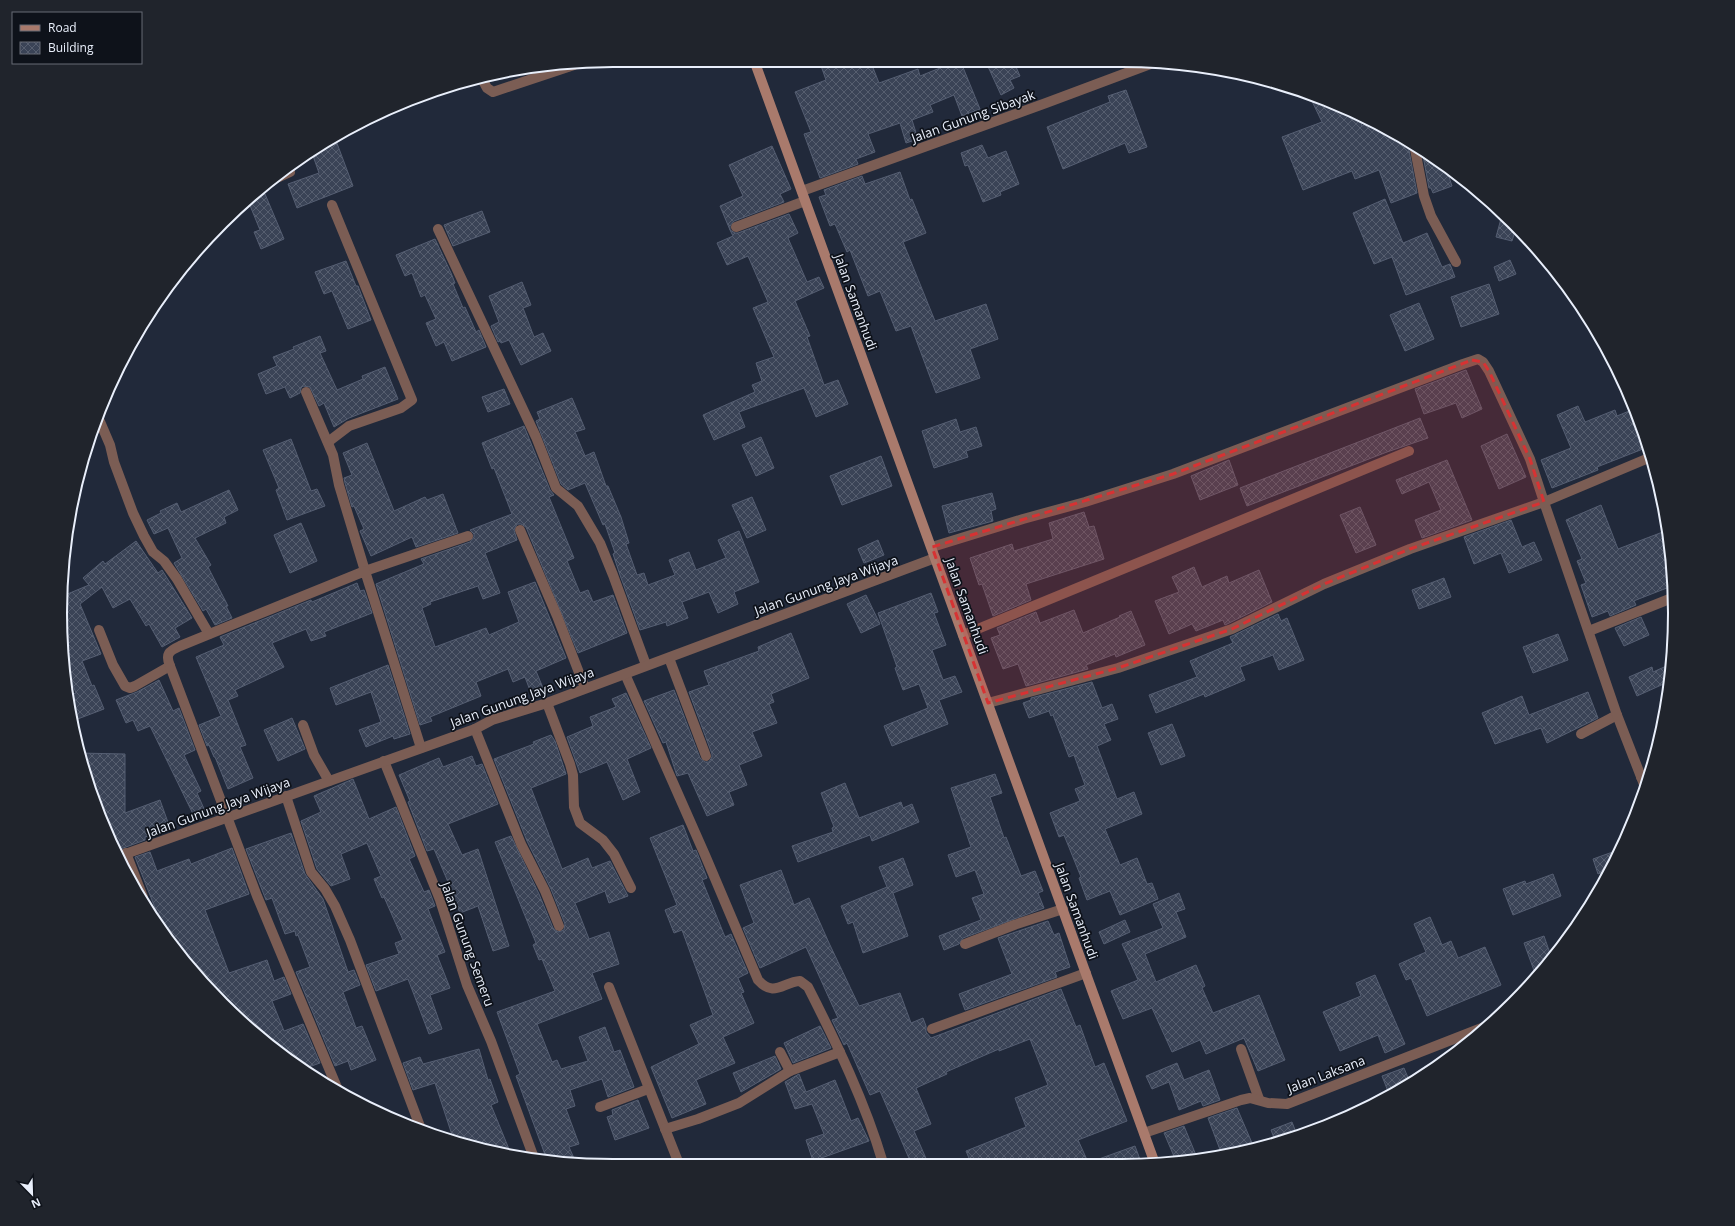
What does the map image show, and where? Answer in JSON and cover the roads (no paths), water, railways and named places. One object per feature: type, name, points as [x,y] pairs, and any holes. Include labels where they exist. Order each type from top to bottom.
[{"type":"street","name":"Jalan Samanhudi","points":[[757,67],[1153,1158]]},
{"type":"street","name":"Jalan Gunung Sibayak","points":[[802,191],[1039,106],[1141,68]]},
{"type":"street","points":[[484,83],[487,88],[493,92],[559,70]]},
{"type":"street","points":[[1416,153],[1426,203],[1431,216],[1456,262]]},
{"type":"street","points":[[736,227],[806,201]]},
{"type":"street","points":[[328,442],[349,426],[401,408],[412,400],[332,205]]},
{"type":"street","points":[[438,229],[536,437],[556,488],[578,506],[600,543],[646,665]]},
{"type":"street","points":[[932,547],[1023,519],[1086,502],[1173,474],[1440,372],[1478,359],[1483,362],[1489,371],[1514,427],[1521,437],[1536,474],[1544,502],[1617,715],[1644,772]]},
{"type":"street","points":[[306,392],[328,442],[339,485],[365,571],[421,748]]},
{"type":"street","points":[[101,424],[110,445],[114,462],[133,513],[144,536],[153,552],[164,561],[177,578],[209,634]]},
{"type":"street","points":[[963,635],[1409,450]]},
{"type":"street","points":[[988,703],[1118,668],[1232,629],[1331,581],[1410,549],[1544,502],[1645,459]]},
{"type":"street","points":[[520,530],[557,616],[585,688]]},
{"type":"street","points":[[335,1083],[257,896],[167,658],[174,649],[209,634],[365,571],[468,536]]},
{"type":"street","name":"Jalan Gunung Jaya Wijaya","points":[[123,855],[475,729],[492,720],[547,703],[935,558]]},
{"type":"street","points":[[1589,631],[1668,600]]},
{"type":"street","points":[[99,630],[113,664],[125,686],[130,688],[135,686],[170,666]]},
{"type":"street","points":[[669,658],[706,756]]},
{"type":"street","points":[[624,674],[758,980],[763,986],[774,989],[783,988],[794,982],[804,983],[808,987],[840,1052],[877,1143],[882,1159]]},
{"type":"street","points":[[547,703],[570,764],[573,775],[574,807],[580,823],[603,840],[614,854],[631,888]]},
{"type":"street","points":[[1581,734],[1617,715]]},
{"type":"street","points":[[303,725],[314,755],[329,781]]},
{"type":"street","points":[[475,729],[521,844],[545,891],[559,926]]},
{"type":"street","name":"Jalan Gunung Semeru","points":[[384,761],[440,900],[467,985],[491,1042],[532,1153]]},
{"type":"street","points":[[286,796],[311,872],[325,889],[335,906],[350,940],[419,1123]]},
{"type":"street","points":[[965,944],[1014,925],[1063,909]]},
{"type":"street","points":[[932,1028],[1086,973]]},
{"type":"street","points":[[609,987],[648,1089],[677,1159]]},
{"type":"street","name":"Jalan Laksana","points":[[1144,1133],[1250,1098],[1268,1103],[1286,1104],[1472,1032]]},
{"type":"street","points":[[1241,1049],[1259,1100]]},
{"type":"street","points":[[780,1052],[790,1071]]},
{"type":"street","points":[[665,1129],[698,1119],[739,1103],[790,1071],[840,1052]]},
{"type":"street","points":[[600,1107],[648,1089]]}]
